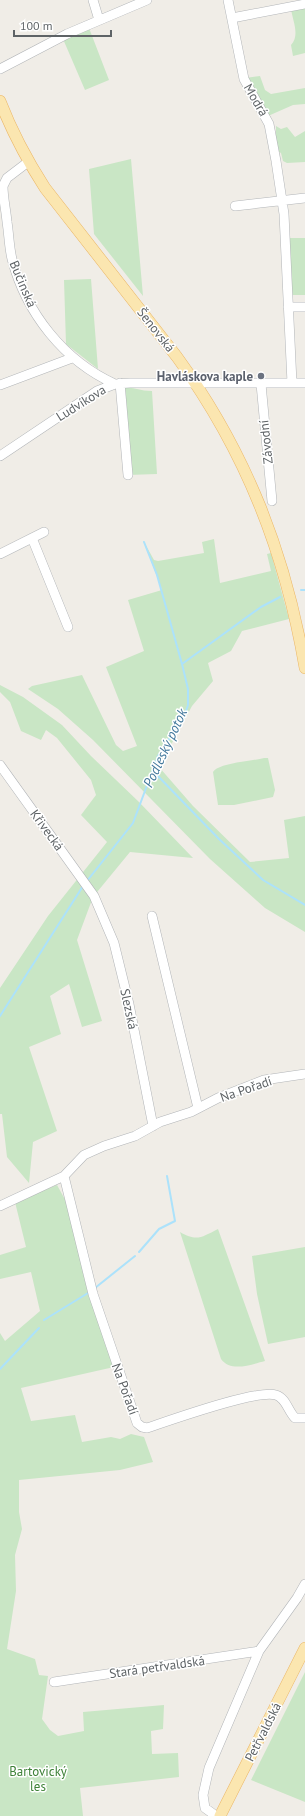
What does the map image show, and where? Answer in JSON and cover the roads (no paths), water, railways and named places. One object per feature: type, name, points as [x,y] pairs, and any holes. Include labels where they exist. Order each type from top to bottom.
[{"type":"main road","name":"Šenovská","points":[[0,100],[11,128],[28,162],[65,214],[196,383],[234,448],[266,518],[290,594],[305,668]]},
{"type":"main road","name":"Petřvaldská","points":[[220,1816],[305,1648]]},
{"type":"street","points":[[93,0],[100,20]]},
{"type":"street","points":[[0,69],[67,34],[147,0]]},
{"type":"street","name":"Modrá","points":[[228,0],[244,79],[262,109],[271,131],[282,200],[287,255],[292,383]]},
{"type":"street","points":[[232,18],[305,4]]},
{"type":"street","name":"Bučinská","points":[[28,162],[7,178],[3,186],[12,258],[21,285],[37,315],[72,358],[93,373],[117,383]]},
{"type":"street","points":[[235,206],[305,198]]},
{"type":"street","points":[[288,307],[305,307]]},
{"type":"street","points":[[0,385],[72,358]]},
{"type":"street","points":[[117,383],[128,475]]},
{"type":"street","name":"Ludvíkova","points":[[0,456],[101,388],[117,383],[196,383]]},
{"type":"street","points":[[196,383],[305,383]]},
{"type":"street","name":"Závodní","points":[[261,384],[272,500]]},
{"type":"street","points":[[0,554],[44,532]]},
{"type":"street","points":[[32,538],[68,627]]},
{"type":"street","name":"Křivecká","points":[[0,765],[94,896]]},
{"type":"street","name":"Slezská","points":[[94,896],[114,943],[129,1004],[153,1126]]},
{"type":"street","points":[[152,916],[198,1108]]},
{"type":"street","name":"Na Pořadí","points":[[0,1206],[64,1176],[84,1155],[104,1146],[135,1136],[153,1126],[264,1080],[305,1074]]},
{"type":"street","name":"Na Pořadí","points":[[64,1176],[93,1294],[137,1423],[142,1427],[147,1428],[209,1408],[266,1393],[277,1395],[284,1401],[295,1418],[305,1418]]},
{"type":"street","points":[[216,1816],[205,1808],[203,1795],[209,1768],[259,1651],[298,1598],[305,1584]]},
{"type":"street","name":"Stará petřvaldská","points":[[54,1682],[259,1651]]},
{"type":"waterway","points":[[144,542],[157,575],[182,664]]},
{"type":"waterway","name":"Podleský potok","points":[[87,881],[133,823],[158,756],[185,714],[188,705],[188,689],[182,664],[261,607],[280,597]]},
{"type":"waterway","points":[[154,772],[219,839],[263,880],[305,905]]},
{"type":"waterway","name":"Podleský potok","points":[[0,1016],[83,886]]},
{"type":"waterway","points":[[139,1252],[159,1229],[175,1221],[167,1176]]},
{"type":"waterway","points":[[95,1288],[135,1256]]},
{"type":"waterway","points":[[44,1320],[88,1293]]},
{"type":"waterway","points":[[0,1369],[39,1328]]},
{"type":"place","name":"Havláskova kaple","points":[[261,376]]},
{"type":"park label","name":"Bartovický les","points":[[38,1778]]}]
